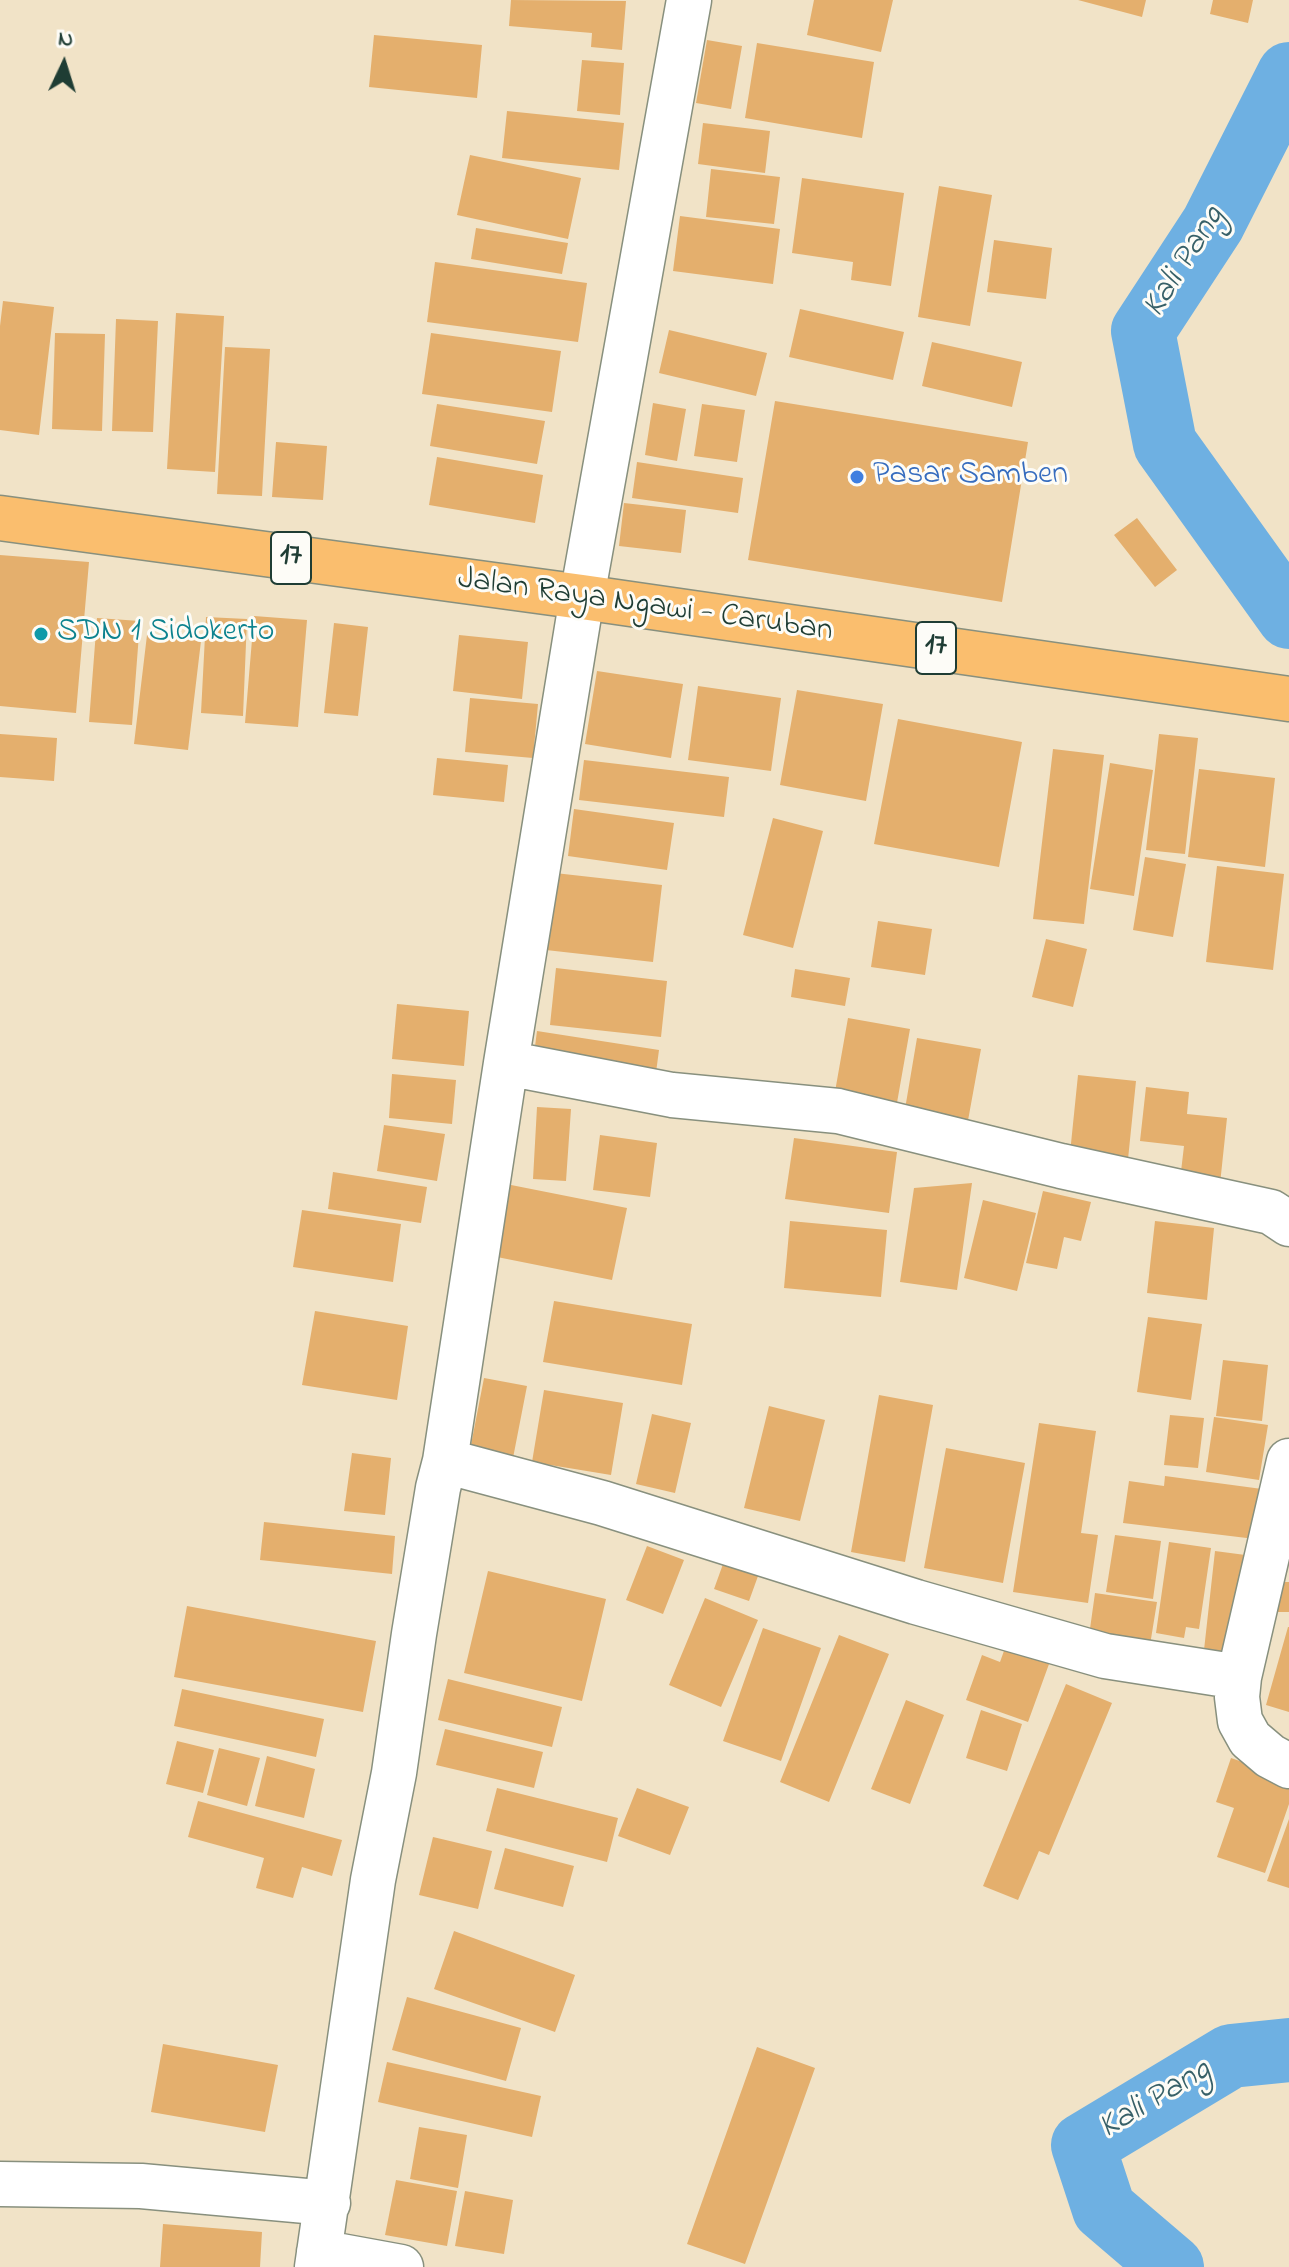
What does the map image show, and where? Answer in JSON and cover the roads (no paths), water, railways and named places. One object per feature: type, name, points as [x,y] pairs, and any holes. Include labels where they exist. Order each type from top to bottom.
[{"type":"highway","name":"Jalan Raya Ngawi - Caruban","points":[[0,518],[582,597],[1289,699]]},
{"type":"street","points":[[401,2267],[318,2259],[373,1880],[394,1773],[438,1488],[445,1461],[582,597],[689,0]]},
{"type":"street","points":[[506,1063],[672,1095],[838,1111],[1061,1166],[1271,1212],[1289,1224]]},
{"type":"street","points":[[445,1461],[602,1503],[916,1602],[1105,1656],[1239,1677]]},
{"type":"street","points":[[1289,1461],[1239,1677],[1240,1721],[1250,1739],[1270,1756],[1289,1766]]},
{"type":"street","points":[[0,2184],[141,2186],[328,2203]]},
{"type":"waterway","name":"Kali Pang","points":[[1289,74],[1213,224],[1143,331],[1165,444],[1289,617]]},
{"type":"waterway","name":"Kali Pang","points":[[1172,2267],[1104,2209],[1083,2145],[1231,2056],[1289,2050]]},
{"type":"place","name":"Pasar Samben","points":[[857,477]]},
{"type":"place","name":"SDN 1 Sidokerto","points":[[41,634]]}]
